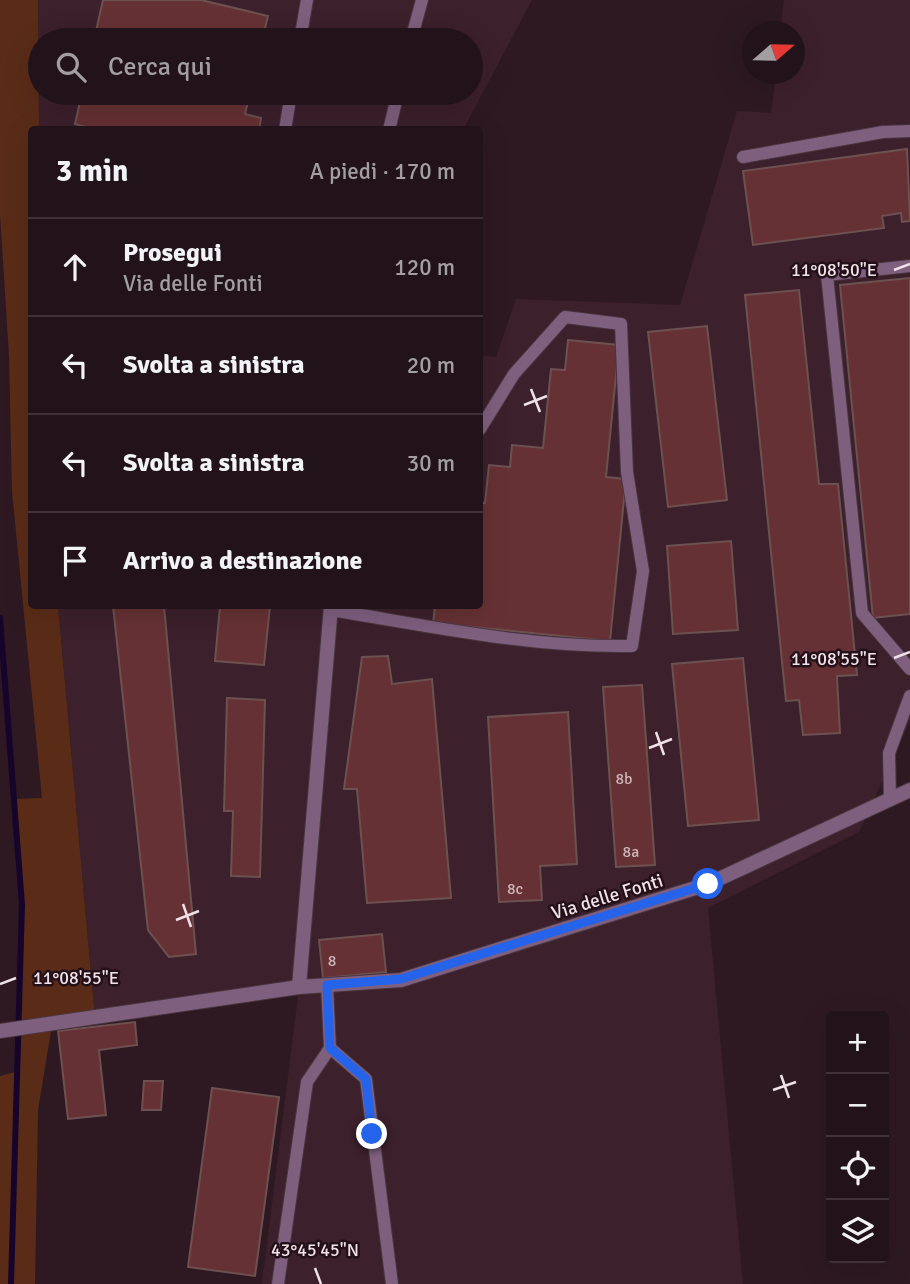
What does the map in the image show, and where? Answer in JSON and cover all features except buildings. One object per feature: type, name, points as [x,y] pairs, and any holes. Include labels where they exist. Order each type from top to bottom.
[{"type":"street","points":[[299,987],[331,609]]},
{"type":"street","name":"Via delle Fonti","points":[[4,1031],[299,987],[401,979],[708,884],[910,790]]},
{"type":"lane","points":[[302,28],[307,0]]},
{"type":"lane","points":[[414,28],[422,0]]},
{"type":"lane","points":[[286,126],[289,105]]},
{"type":"lane","points":[[390,126],[395,105]]},
{"type":"lane","points":[[743,157],[883,132],[910,131]]},
{"type":"lane","points":[[910,266],[827,275],[862,613],[910,669]]},
{"type":"lane","points":[[337,609],[485,635],[596,647],[632,646],[643,571],[627,472],[621,324],[565,317],[514,374],[483,424]]},
{"type":"lane","points":[[890,799],[889,753],[910,696]]},
{"type":"lane","points":[[278,1284],[307,1082],[330,1048],[327,985]]},
{"type":"lane","points":[[330,1048],[366,1079],[393,1284]]},
{"type":"shaded area","points":[[0,0],[38,0],[38,28],[28,28],[28,105],[39,105],[39,126],[28,126],[28,609],[58,609],[95,1018],[52,1025],[38,1110],[35,1284],[0,1284],[0,1076],[19,1071],[22,905],[14,799],[42,798],[12,491],[9,356],[0,214]]},
{"type":"shaded area","points":[[38,0],[532,0],[483,92],[483,28],[38,28]]},
{"type":"shaded area","points":[[784,0],[910,0],[910,721],[859,832],[708,908],[743,1284],[262,1284],[299,988],[95,1018],[58,609],[483,609],[483,355],[496,357],[516,299],[680,305],[737,111],[771,113],[775,84],[805,84],[805,21],[781,21]]},
{"type":"shaded area","points":[[39,105],[476,105],[465,126],[39,126]]},
{"type":"waterway","points":[[0,618],[22,905],[11,1284]]},
{"type":"route","points":[[372,1134],[366,1079],[330,1048],[327,985],[401,979],[708,884]]}]
